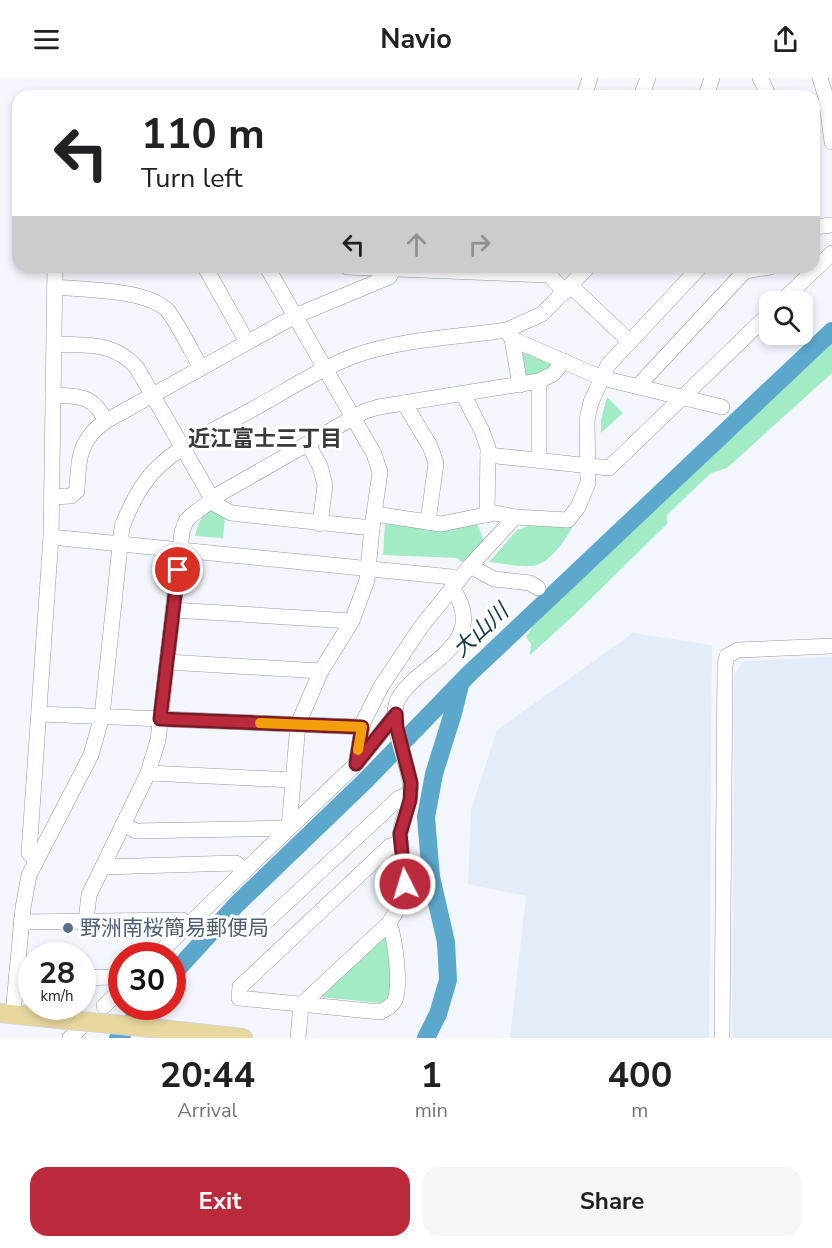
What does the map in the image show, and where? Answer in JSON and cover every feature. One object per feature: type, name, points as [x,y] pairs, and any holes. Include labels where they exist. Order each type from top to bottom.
[{"type":"main road","points":[[6,1014],[72,1029],[142,1027],[243,1038]]},
{"type":"street","points":[[820,78],[826,97],[825,117],[832,142]]},
{"type":"street","points":[[820,262],[832,253]]},
{"type":"street","points":[[36,861],[29,853],[51,537],[55,273]]},
{"type":"street","points":[[208,273],[247,342]]},
{"type":"street","points":[[270,273],[374,454],[380,472],[368,580],[352,621],[321,671],[298,724],[289,828]]},
{"type":"street","points":[[52,497],[71,496],[77,491],[78,465],[82,449],[92,430],[295,316],[389,277],[392,273]]},
{"type":"street","points":[[552,273],[630,342]]},
{"type":"street","points":[[22,942],[21,922],[29,875],[91,754],[102,716],[122,527],[139,489],[154,471],[183,448],[326,369],[354,356],[376,350],[509,334],[542,314],[583,273]]},
{"type":"street","points":[[54,344],[104,347],[128,358],[153,394],[215,504],[231,513],[320,524],[374,521],[441,524],[495,513],[516,517],[568,520],[578,507],[588,483],[587,420],[591,402],[608,365],[690,273]]},
{"type":"street","points":[[638,386],[743,273]]},
{"type":"street","points":[[791,291],[808,273]]},
{"type":"street","points":[[55,287],[139,295],[153,300],[168,311],[201,368]]},
{"type":"street","points":[[488,455],[609,468],[759,324]]},
{"type":"street","points":[[509,334],[602,378],[722,407]]},
{"type":"street","points":[[509,334],[520,385]]},
{"type":"street","points":[[86,921],[89,895],[148,773],[158,741],[182,532],[186,521],[213,500],[354,418],[379,407],[539,381],[553,374],[564,361]]},
{"type":"street","points":[[539,381],[539,460]]},
{"type":"street","points":[[463,394],[488,448],[487,515]]},
{"type":"street","points":[[53,395],[83,397],[95,403],[106,421]]},
{"type":"street","points":[[404,403],[430,446],[436,463],[428,522]]},
{"type":"street","points":[[308,444],[320,466],[325,484],[320,524]]},
{"type":"street","points":[[356,764],[363,722],[382,685],[421,627],[455,584],[516,517]]},
{"type":"street","points":[[51,537],[452,577],[461,601],[465,621],[460,636],[449,649],[406,687],[396,704],[397,728],[411,783],[400,834],[405,884],[398,910],[389,923],[301,1005],[298,1038]]},
{"type":"street","points":[[470,566],[494,579],[530,582],[538,588]]},
{"type":"street","points":[[173,610],[352,621]]},
{"type":"street","points":[[722,1038],[725,665],[727,656],[738,650],[832,646]]},
{"type":"street","points":[[167,662],[321,671]]},
{"type":"street","points":[[39,714],[362,727]]},
{"type":"street","points":[[170,942],[356,764],[396,714]]},
{"type":"street","points":[[148,773],[293,780]]},
{"type":"street","points":[[268,920],[399,798],[410,794]]},
{"type":"street","points":[[123,824],[136,831],[289,828]]},
{"type":"street","points":[[389,923],[393,933],[398,988],[394,1001],[380,1012],[239,998],[240,987],[390,846],[401,843]]},
{"type":"street","points":[[103,867],[236,863],[244,871]]},
{"type":"street","points":[[21,922],[182,920],[189,924]]},
{"type":"street","points":[[6,1014],[18,989]]},
{"type":"street","points":[[104,1005],[108,998]]},
{"type":"shaded area","points":[[633,633],[712,645],[709,1038],[510,1038],[526,896],[468,884],[471,809],[497,730]]},
{"type":"shaded area","points":[[832,657],[832,1038],[732,1038],[734,674],[744,661]]},
{"type":"green space","points":[[832,322],[832,373],[727,468],[711,473],[667,515],[667,524],[530,655],[531,644],[526,637],[556,588],[808,345],[813,345],[813,340]]},
{"type":"green space","points":[[527,352],[551,362],[552,368],[524,377],[521,353]]},
{"type":"green space","points":[[607,397],[623,413],[601,433],[601,420]]},
{"type":"green space","points":[[212,507],[226,508],[223,538],[195,536],[201,520]]},
{"type":"green space","points":[[392,518],[477,524],[485,543],[462,562],[457,558],[383,555],[385,524]]},
{"type":"green space","points":[[542,521],[573,525],[562,544],[544,562],[531,566],[520,566],[489,562],[517,530]]},
{"type":"green space","points":[[390,932],[392,996],[381,1003],[320,997]]},
{"type":"waterway","name":"大山川","points":[[186,960],[237,904],[365,781],[469,674],[832,331]]},
{"type":"waterway","points":[[426,1038],[438,1014],[448,980],[446,942],[431,877],[426,817],[434,774],[460,685]]},
{"type":"waterway","name":"大山川","points":[[118,1038],[133,1020]]},
{"type":"slow traffic","points":[[260,723],[362,727],[358,750]]},
{"type":"place","name":"野洲南桜簡易郵便局","points":[[68,928]]},
{"type":"district","name":"近江富士三丁目","points":[[265,438]]},
{"type":"route","points":[[178,570],[160,719],[362,727],[356,764],[396,714],[397,728],[411,783],[410,800],[400,834],[405,884]]}]
